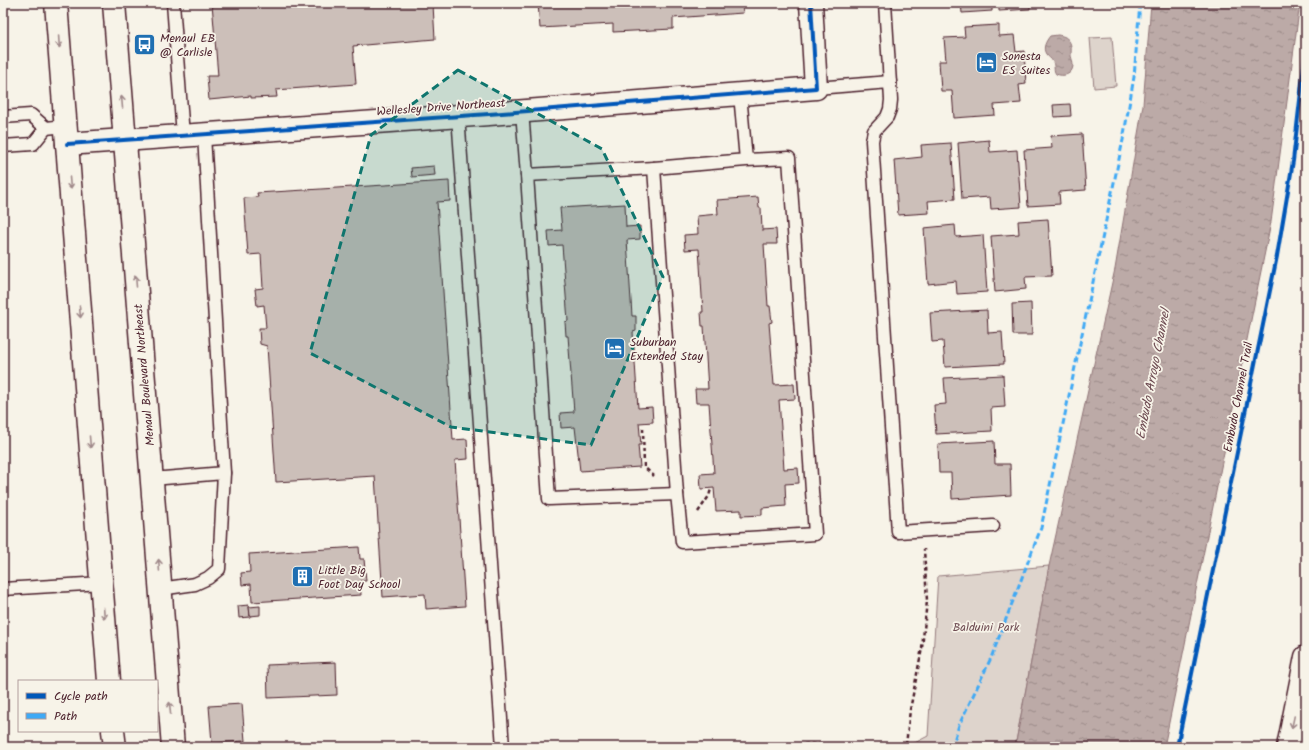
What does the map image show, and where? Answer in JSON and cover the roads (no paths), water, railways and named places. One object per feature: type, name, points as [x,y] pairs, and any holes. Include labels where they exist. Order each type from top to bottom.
[{"type":"main road","points":[[56,3],[59,133],[102,583],[109,680]]},
{"type":"main road","name":"Menaul Boulevard Northeast","points":[[114,3],[173,747]]},
{"type":"main road","points":[[811,3],[816,88]]},
{"type":"main road","name":"Wellesley Drive Northeast","points":[[59,133],[125,140],[816,88]]},
{"type":"main road","points":[[1288,747],[1306,657]]},
{"type":"main road","points":[[113,732],[115,747]]},
{"type":"lane","points":[[173,3],[183,136]]},
{"type":"lane","points":[[885,3],[890,82],[890,109],[887,117],[874,131],[872,141],[898,532],[993,526]]},
{"type":"lane","points":[[816,88],[890,82]]},
{"type":"lane","points":[[740,94],[746,160]]},
{"type":"lane","points":[[522,111],[549,499],[677,494]]},
{"type":"lane","points":[[3,117],[31,115],[59,133]]},
{"type":"lane","points":[[458,116],[502,747]]},
{"type":"lane","points":[[3,146],[33,144],[59,133]]},
{"type":"lane","points":[[160,590],[195,584],[208,578],[219,569],[224,473],[204,135]]},
{"type":"lane","points":[[527,175],[654,168],[789,158],[815,534],[682,542],[677,494],[654,168]]},
{"type":"lane","points":[[152,479],[224,473]]},
{"type":"lane","points":[[3,590],[102,583]]},
{"type":"water","name":"Embudo Arroyo Channel","points":[[1151,3],[1300,3],[1271,222],[1164,747],[1015,747],[1049,566],[1115,269],[1143,105]]},
{"type":"water","points":[[1058,35],[1067,38],[1071,46],[1073,66],[1069,73],[1064,75],[1056,74],[1053,62],[1046,54],[1044,49],[1050,36]]},
{"type":"place","name":"Menaul EB @ Carlisle","points":[[144,45]]},
{"type":"place","name":"Sonesta ES Suites","points":[[987,63]]},
{"type":"place","name":"Suburban Extended Stay","points":[[615,349]]},
{"type":"place","name":"Little Big Foot Day School","points":[[303,577]]},
{"type":"park label","name":"Balduini Park","points":[[986,627]]}]
